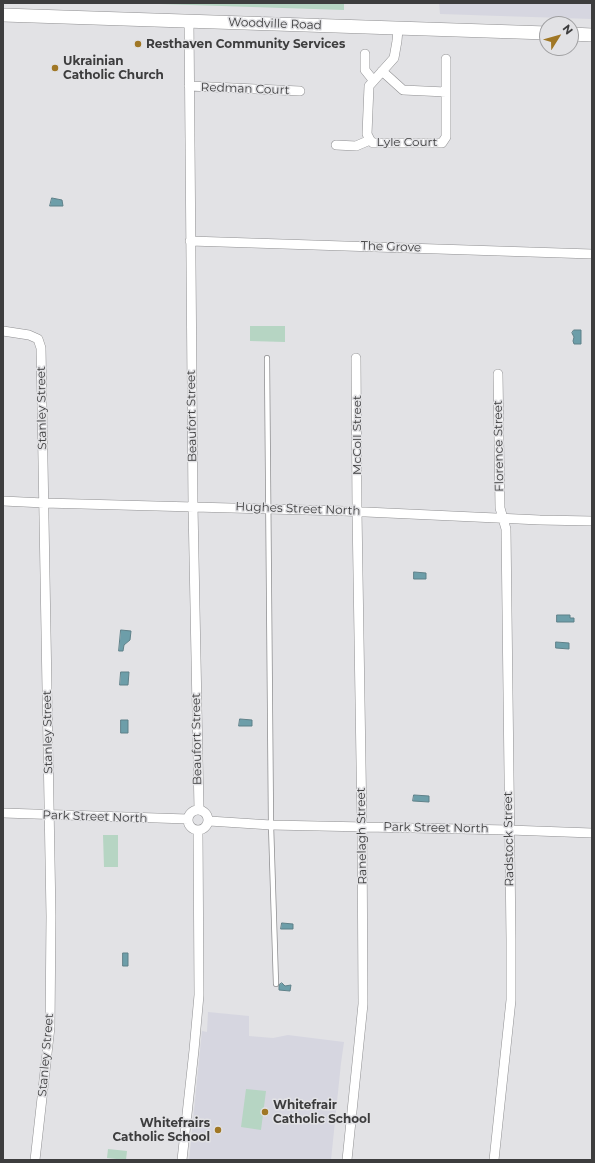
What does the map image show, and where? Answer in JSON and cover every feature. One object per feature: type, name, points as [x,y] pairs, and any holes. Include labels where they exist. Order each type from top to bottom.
[{"type":"main road","name":"Woodville Road","points":[[3,15],[539,34]]},
{"type":"main road","points":[[579,34],[592,35]]},
{"type":"street","name":"Beaufort Street","points":[[188,21],[193,506],[199,810]]},
{"type":"street","name":"Lyle Court","points":[[398,29],[394,58],[368,86],[367,134],[373,143],[442,143],[446,137],[446,60]]},
{"type":"street","points":[[365,54],[365,70],[374,80]]},
{"type":"street","points":[[382,71],[404,90],[446,92]]},
{"type":"street","name":"Redman Court","points":[[189,86],[300,91]]},
{"type":"street","name":"Lyle Court","points":[[336,144],[356,146],[370,140]]},
{"type":"street","name":"The Grove","points":[[190,241],[592,254]]},
{"type":"street","name":"Stanley Street","points":[[3,331],[7,333],[29,335],[38,340],[41,348],[51,916],[50,1028],[35,1160]]},
{"type":"street","name":"McColl Street","points":[[356,358],[357,511]]},
{"type":"street","name":"Florence Street","points":[[498,374],[500,508],[502,518]]},
{"type":"street","name":"Hughes Street North","points":[[3,501],[357,511],[592,521]]},
{"type":"street","name":"Ranelagh Street","points":[[347,1160],[363,1004],[357,511]]},
{"type":"street","name":"Radstock Street","points":[[494,1160],[511,1000],[506,529],[502,518]]},
{"type":"street","points":[[199,810],[208,816],[208,821],[205,828],[198,831],[190,827],[188,820],[191,813],[194,811],[199,810]]},
{"type":"street","name":"Park Street North","points":[[3,813],[188,820]]},
{"type":"street","name":"Park Street North","points":[[208,821],[271,825],[362,826],[592,833]]},
{"type":"street","points":[[182,1160],[199,994],[198,831]]},
{"type":"lane","points":[[267,358],[271,825],[276,984]]},
{"type":"shaded area","points":[[439,3],[592,3],[592,19],[579,19],[579,16],[539,16],[539,17],[440,14]]},
{"type":"shaded area","name":"Whitefrair Catholic School","points":[[208,1012],[249,1016],[249,1036],[273,1038],[288,1035],[344,1042],[331,1160],[189,1160],[202,1031],[207,1032]]},
{"type":"green space","points":[[151,3],[344,3],[344,10],[160,4]]},
{"type":"green space","points":[[250,326],[285,326],[285,342],[250,341]]},
{"type":"green space","points":[[103,835],[118,835],[118,867],[104,867]]},
{"type":"green space","points":[[246,1089],[266,1091],[261,1130],[241,1127]]},
{"type":"green space","points":[[108,1149],[127,1151],[126,1160],[107,1158]]},
{"type":"water","points":[[52,198],[62,200],[63,206],[50,206]]},
{"type":"water","points":[[574,330],[581,330],[581,344],[574,344],[574,337],[572,333]]},
{"type":"water","points":[[414,572],[426,573],[426,579],[414,579]]},
{"type":"water","points":[[557,615],[570,615],[570,618],[574,618],[574,622],[557,622]]},
{"type":"water","points":[[121,630],[131,631],[130,640],[124,645],[123,651],[119,651]]},
{"type":"water","points":[[556,642],[569,643],[569,649],[556,648]]},
{"type":"water","points":[[121,672],[129,672],[128,685],[120,685]]},
{"type":"water","points":[[240,719],[252,720],[252,726],[239,726]]},
{"type":"water","points":[[121,720],[128,720],[128,733],[121,733]]},
{"type":"water","points":[[414,795],[429,796],[429,802],[413,801]]},
{"type":"water","points":[[282,923],[293,924],[293,929],[281,929]]},
{"type":"water","points":[[123,953],[128,953],[128,966],[123,966]]},
{"type":"water","points":[[282,983],[285,986],[291,985],[290,991],[279,990],[279,985]]},
{"type":"place","name":"Resthaven Community Services","points":[[138,44]]},
{"type":"place","name":"Ukrainian Catholic Church","points":[[55,68]]},
{"type":"place","name":"Whitefrair Catholic School","points":[[265,1112]]},
{"type":"place","name":"Whitefrairs Catholic School","points":[[218,1130]]}]
